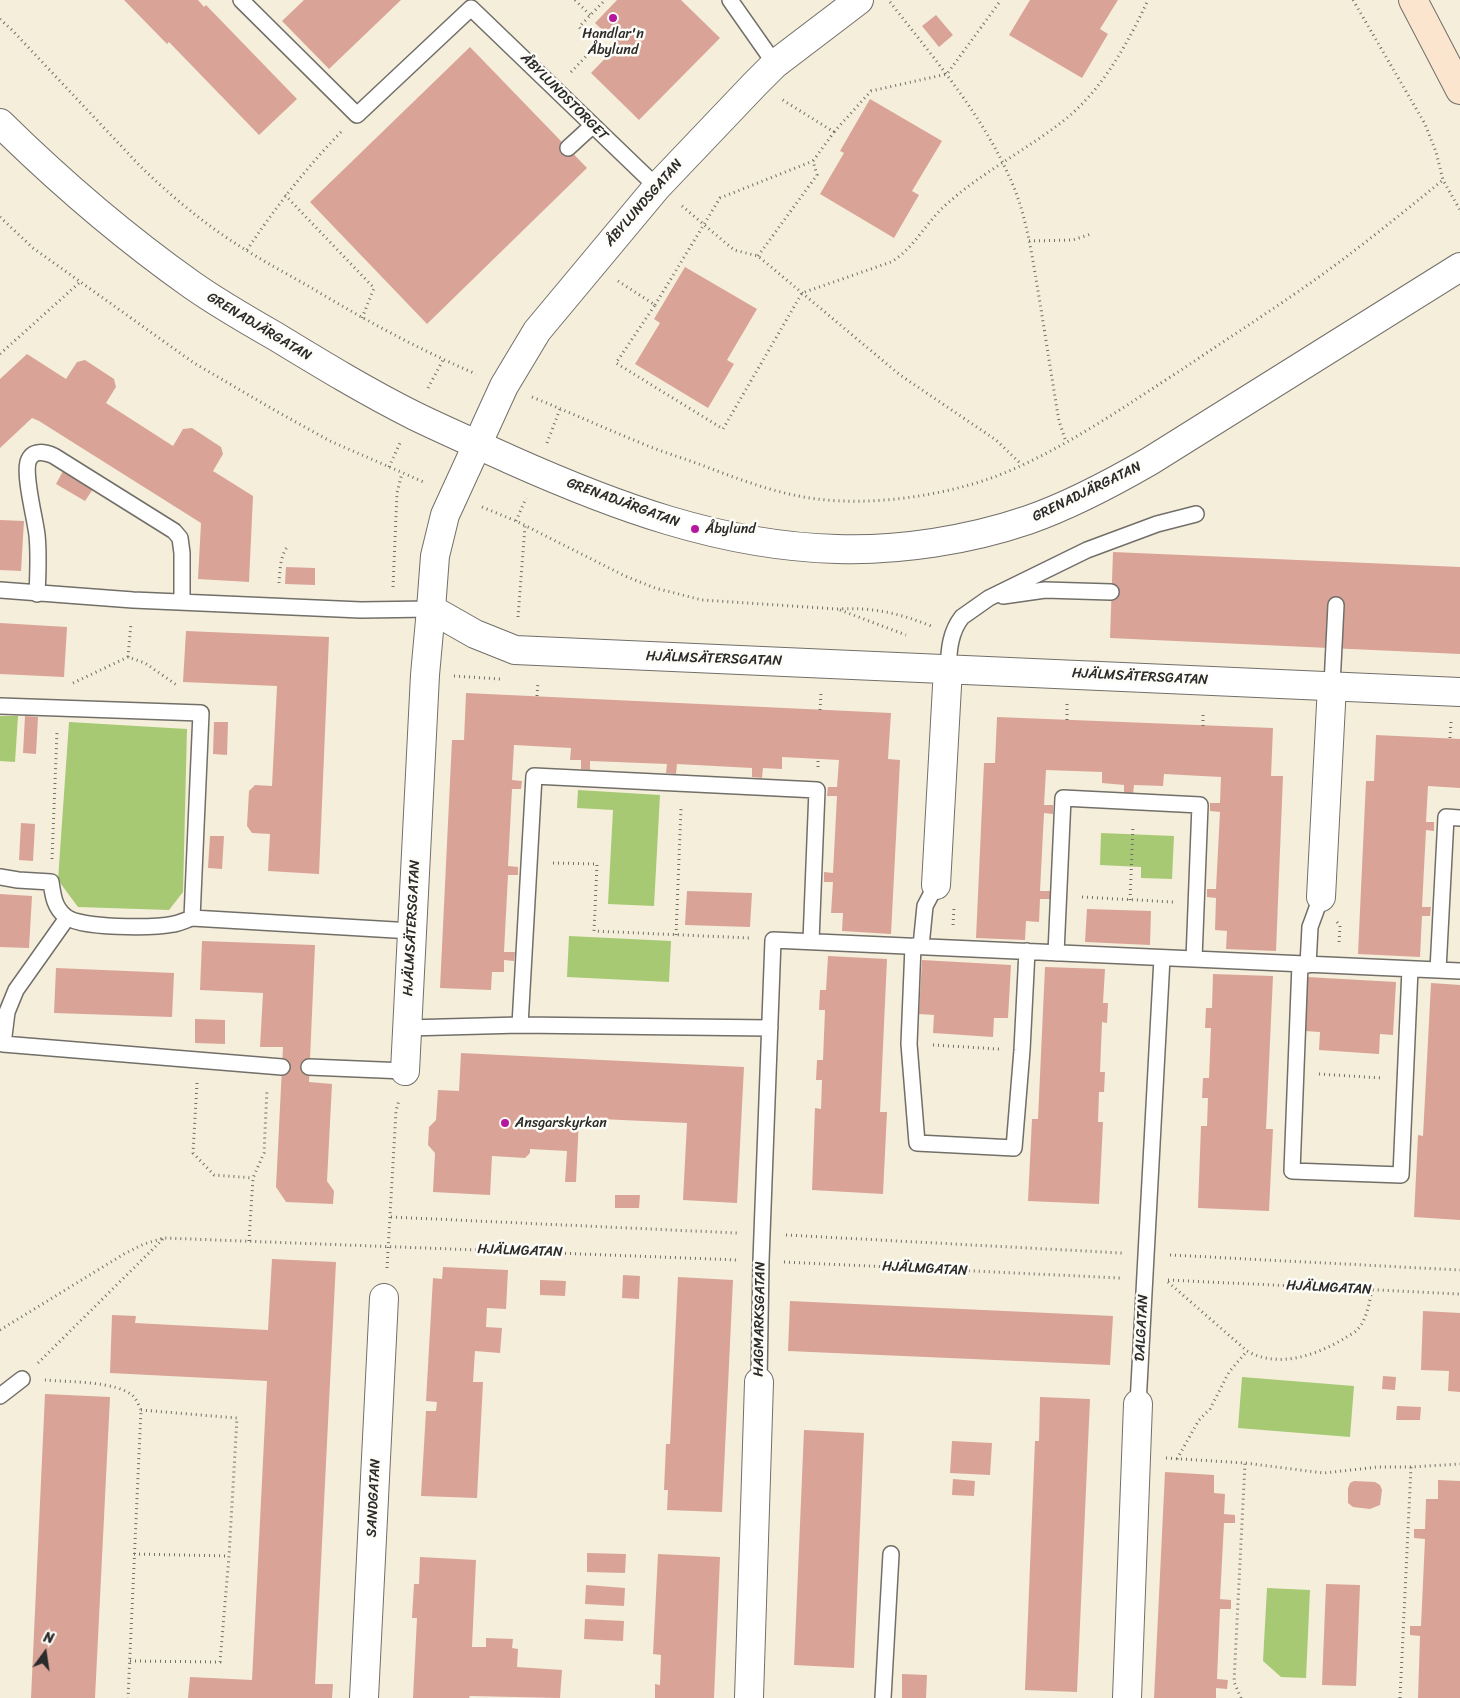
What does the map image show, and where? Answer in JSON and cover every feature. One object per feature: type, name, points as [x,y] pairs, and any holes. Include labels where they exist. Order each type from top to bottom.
[{"type":"main road","points":[[1413,0],[1460,90]]},
{"type":"street","name":"ÅBYLUNDSGATAN","points":[[476,445],[504,386],[537,331],[657,187],[775,64],[859,0]]},
{"type":"street","name":"GRENADJÄRGATAN","points":[[0,123],[40,163],[112,224],[193,286],[322,365],[414,416],[537,472],[613,502],[695,529],[749,541],[796,547],[840,549],[892,548],[936,542],[1028,520],[1076,500],[1123,477],[1460,267]]},
{"type":"street","name":"HJÄLMSÄTERSGATAN","points":[[406,1070],[425,675],[435,556],[446,515],[476,445]]},
{"type":"street","name":"HJÄLMSÄTERSGATAN","points":[[431,609],[475,634],[515,650],[949,656],[1332,686],[1460,692]]},
{"type":"street","points":[[936,886],[949,656]]},
{"type":"street","points":[[1321,897],[1332,686]]},
{"type":"street","name":"SANDGATAN","points":[[364,1698],[384,1298]]},
{"type":"street","name":"HAGMARKSGATAN","points":[[749,1698],[759,1382]]},
{"type":"street","name":"DALGATAN","points":[[1127,1698],[1138,1404]]},
{"type":"lane","points":[[242,0],[357,116]]},
{"type":"lane","points":[[730,0],[775,64]]},
{"type":"lane","name":"ÅBYLUNDSTORGET","points":[[357,116],[471,8],[657,187]]},
{"type":"lane","points":[[568,148],[592,126]]},
{"type":"lane","points":[[37,594],[37,536],[28,473],[28,460],[34,454],[43,452],[54,456],[174,531],[180,538],[182,553],[182,601]]},
{"type":"lane","points":[[949,656],[962,617],[989,598],[1087,550],[1157,524],[1196,514]]},
{"type":"lane","points":[[0,590],[133,600],[361,610],[431,609]]},
{"type":"lane","points":[[989,598],[1045,590],[1111,592]]},
{"type":"lane","points":[[1332,686],[1336,604]]},
{"type":"lane","points":[[0,706],[201,713],[192,918]]},
{"type":"lane","points":[[520,1025],[534,776],[817,790],[811,941]]},
{"type":"lane","points":[[1056,953],[1063,798],[1200,805],[1194,959]]},
{"type":"lane","points":[[1438,970],[1446,818],[1460,818]]},
{"type":"lane","points":[[0,876],[18,880],[51,882],[54,900],[59,911],[67,918],[97,925],[159,926],[176,924],[192,918],[412,931]]},
{"type":"lane","points":[[936,886],[925,906],[917,946],[909,1044],[917,1143],[1014,1148],[1022,1050],[1026,951]]},
{"type":"lane","points":[[1321,897],[1310,927],[1304,964],[1296,1073],[1292,1171],[1401,1175],[1410,969]]},
{"type":"lane","points":[[67,918],[16,990],[7,1012],[3,1044],[275,1066]]},
{"type":"lane","points":[[774,940],[1460,971]]},
{"type":"lane","name":"HAGMARKSGATAN","points":[[759,1382],[761,1261],[774,940]]},
{"type":"lane","name":"DALGATAN","points":[[1138,1404],[1162,958]]},
{"type":"lane","points":[[408,1028],[520,1025],[770,1028]]},
{"type":"lane","points":[[310,1067],[406,1070]]},
{"type":"lane","points":[[0,1396],[22,1378]]},
{"type":"lane","points":[[883,1698],[891,1554]]},
{"type":"path","points":[[575,0],[590,15]]},
{"type":"path","points":[[555,88],[596,46],[578,27],[605,0]]},
{"type":"path","points":[[889,0],[947,74],[976,117],[1002,162],[1018,198],[1030,241],[1059,421],[1066,442]]},
{"type":"path","points":[[1000,0],[947,74],[871,91],[834,132],[812,161],[720,198],[655,305],[616,364],[722,429],[802,293],[891,262],[903,256],[946,204],[1002,162],[1058,125],[1097,88],[1134,29],[1148,0]]},
{"type":"path","points":[[1353,0],[1425,124],[1436,152],[1443,180],[1460,210]]},
{"type":"path","points":[[0,19],[161,186],[217,230],[247,250],[362,318],[443,360],[643,444],[745,482],[781,493],[818,499],[889,500],[965,486],[994,477],[1066,442],[1130,403],[1289,298],[1347,256],[1443,180]]},
{"type":"path","points":[[755,84],[834,132]]},
{"type":"path","points":[[247,250],[285,195],[318,155],[357,116]]},
{"type":"path","points":[[758,256],[817,175],[812,161]]},
{"type":"path","points":[[657,187],[704,223],[734,250],[758,256],[900,375],[996,440],[1022,464]]},
{"type":"path","points":[[285,195],[374,288],[362,318]]},
{"type":"path","points":[[0,218],[33,248],[194,363],[330,441],[525,526],[609,569],[655,588],[702,600],[837,608],[859,607],[898,614],[933,627],[942,634],[949,656]]},
{"type":"path","points":[[1030,241],[1073,240],[1091,234]]},
{"type":"path","points":[[592,264],[655,305]]},
{"type":"path","points":[[0,354],[80,282]]},
{"type":"path","points":[[392,610],[396,515],[402,473]]},
{"type":"path","points":[[515,650],[525,526]]},
{"type":"path","points":[[278,606],[280,570],[285,549],[288,546]]},
{"type":"path","points":[[128,657],[133,600]]},
{"type":"path","points":[[837,608],[906,635],[930,642],[949,656]]},
{"type":"path","points":[[51,882],[58,708],[73,683],[128,657],[144,664],[184,691],[201,713]]},
{"type":"path","points":[[820,710],[821,693]]},
{"type":"path","points":[[1067,704],[1067,720]]},
{"type":"path","points":[[1203,710],[1203,726]]},
{"type":"path","points":[[1450,723],[1450,738]]},
{"type":"path","points":[[676,935],[682,783]]},
{"type":"path","points":[[1130,900],[1134,802]]},
{"type":"path","points":[[530,862],[597,864],[594,931],[774,940]]},
{"type":"path","points":[[1058,896],[1196,903]]},
{"type":"path","points":[[909,1044],[1022,1050]]},
{"type":"path","points":[[198,1060],[193,1153],[214,1175],[253,1178]]},
{"type":"path","points":[[249,1241],[253,1178],[264,1153],[275,1066]]},
{"type":"path","points":[[389,1246],[396,1112],[406,1070]]},
{"type":"path","points":[[1296,1073],[1406,1079]]},
{"type":"path","points":[[391,1217],[1460,1270]]},
{"type":"path","points":[[0,1330],[124,1254],[144,1244],[164,1238]]},
{"type":"path","points":[[22,1378],[164,1238]]},
{"type":"path","name":"HJÄLMGATAN","points":[[164,1238],[761,1261],[1145,1285]]},
{"type":"path","name":"HJÄLMGATAN","points":[[1247,1351],[1166,1280],[1460,1294]]},
{"type":"path","points":[[1176,1459],[1199,1420],[1210,1409],[1229,1372],[1247,1351],[1256,1356],[1285,1360],[1302,1357],[1335,1344],[1358,1330],[1366,1314],[1372,1290]]},
{"type":"path","points":[[22,1378],[108,1385],[122,1389],[135,1397],[141,1410],[128,1698]]},
{"type":"path","points":[[130,1661],[220,1662],[229,1556],[237,1418],[141,1410]]},
{"type":"path","points":[[1136,1457],[1245,1463],[1324,1473],[1378,1467],[1460,1464]]},
{"type":"path","points":[[1241,1698],[1234,1682],[1245,1463]]},
{"type":"path","points":[[1400,1698],[1412,1467]]},
{"type":"path","points":[[134,1554],[229,1556]]},
{"type":"green space","points":[[0,716],[18,716],[15,762],[0,761]]},
{"type":"green space","points":[[69,722],[187,729],[183,892],[169,910],[78,907],[58,880]]},
{"type":"green space","points":[[578,790],[660,795],[654,906],[608,904],[613,810],[577,808]]},
{"type":"green space","points":[[1101,833],[1174,836],[1172,879],[1141,878],[1141,867],[1100,865]]},
{"type":"green space","points":[[569,936],[671,941],[669,982],[567,977]]},
{"type":"green space","points":[[1242,1377],[1354,1386],[1350,1437],[1238,1428]]},
{"type":"green space","points":[[1267,1588],[1310,1590],[1306,1678],[1281,1677],[1263,1661]]},
{"type":"building","points":[[124,0],[198,0],[204,7],[206,5],[297,99],[259,135],[169,42],[167,44]]},
{"type":"building","points":[[304,0],[401,0],[329,69],[282,21]]},
{"type":"building","points":[[617,0],[681,0],[720,38],[639,120],[591,73],[618,45],[595,23]]},
{"type":"building","points":[[1030,0],[1118,0],[1100,29],[1108,34],[1082,78],[1009,35]]},
{"type":"building","points":[[936,15],[953,35],[939,47],[922,26]]},
{"type":"building","points":[[470,47],[587,168],[427,324],[310,202]]},
{"type":"building","points":[[870,99],[942,141],[912,191],[919,195],[894,238],[820,194],[844,153],[840,151]]},
{"type":"building","points":[[685,267],[757,309],[727,360],[734,364],[708,408],[635,364],[660,323],[654,319]]},
{"type":"building","points":[[27,354],[66,379],[77,362],[85,360],[114,379],[116,387],[106,403],[173,446],[183,429],[192,428],[221,447],[223,454],[213,471],[253,496],[249,582],[198,579],[201,523],[39,421],[32,418],[0,448],[0,379]]},
{"type":"building","points":[[63,471],[93,489],[85,501],[56,484]]},
{"type":"building","points":[[0,520],[24,521],[21,571],[0,570]]},
{"type":"building","points":[[1113,552],[1460,567],[1460,654],[1110,638]]},
{"type":"building","points":[[286,567],[315,568],[315,585],[285,584]]},
{"type":"building","points":[[0,623],[67,627],[64,677],[0,674]]},
{"type":"building","points":[[186,631],[329,637],[319,874],[268,871],[270,834],[252,833],[247,826],[249,791],[255,785],[272,786],[277,686],[183,682]]},
{"type":"building","points":[[466,693],[891,713],[888,759],[900,760],[891,934],[842,931],[843,913],[831,913],[833,882],[824,882],[824,872],[833,873],[837,796],[827,796],[828,787],[837,787],[839,760],[782,757],[782,769],[763,768],[762,778],[752,777],[752,768],[677,764],[676,774],[666,773],[667,764],[590,761],[590,770],[581,769],[581,760],[570,760],[571,748],[514,745],[512,780],[522,781],[521,789],[512,789],[508,866],[518,867],[518,875],[508,875],[504,952],[515,952],[514,961],[504,960],[504,972],[492,972],[491,990],[440,988],[452,740],[464,740]]},
{"type":"building","points":[[25,716],[38,717],[36,754],[23,753]]},
{"type":"building","points":[[997,717],[1273,728],[1271,776],[1283,776],[1276,951],[1226,949],[1227,931],[1215,930],[1216,898],[1207,897],[1207,889],[1216,889],[1220,812],[1210,811],[1210,803],[1220,803],[1221,777],[1164,774],[1163,786],[1134,785],[1133,794],[1124,794],[1124,785],[1102,783],[1102,772],[1046,770],[1044,805],[1053,805],[1053,814],[1044,813],[1040,891],[1050,891],[1050,899],[1040,899],[1039,922],[1026,921],[1025,940],[976,938],[984,763],[995,763]]},
{"type":"building","points":[[214,722],[228,722],[227,755],[213,754]]},
{"type":"building","points":[[1376,735],[1460,739],[1460,788],[1428,786],[1426,822],[1434,822],[1434,831],[1426,830],[1422,907],[1431,907],[1430,916],[1422,916],[1420,957],[1358,954],[1366,781],[1374,781]]},
{"type":"building","points":[[21,823],[35,824],[33,861],[19,860]]},
{"type":"building","points":[[210,836],[224,836],[222,869],[208,868]]},
{"type":"building","points":[[687,891],[752,893],[750,927],[685,925]]},
{"type":"building","points":[[0,894],[32,896],[29,948],[0,947]]},
{"type":"building","points":[[1087,909],[1151,911],[1150,945],[1085,942]]},
{"type":"building","points":[[202,941],[315,945],[309,1082],[332,1084],[327,1181],[334,1191],[333,1204],[286,1202],[276,1187],[283,1047],[260,1047],[263,993],[200,990]]},
{"type":"building","points":[[828,956],[887,959],[880,1112],[887,1112],[883,1194],[812,1190],[815,1108],[821,1109],[822,1080],[816,1080],[817,1060],[823,1060],[825,1010],[819,1010],[820,990],[826,990]]},
{"type":"building","points":[[922,960],[1011,965],[1008,1018],[994,1018],[993,1037],[933,1033],[934,1015],[919,1014]]},
{"type":"building","points":[[1045,967],[1105,969],[1103,1003],[1108,1003],[1107,1023],[1102,1022],[1100,1072],[1105,1072],[1104,1092],[1099,1092],[1098,1122],[1103,1122],[1099,1204],[1028,1201],[1032,1119],[1038,1119]]},
{"type":"building","points":[[56,968],[174,973],[172,1017],[54,1013]]},
{"type":"building","points":[[1213,974],[1273,976],[1266,1129],[1273,1129],[1269,1211],[1198,1208],[1201,1126],[1207,1126],[1208,1098],[1202,1098],[1203,1078],[1209,1078],[1211,1028],[1205,1028],[1206,1008],[1212,1008]]},
{"type":"building","points":[[1307,977],[1396,982],[1393,1035],[1380,1034],[1379,1054],[1319,1050],[1320,1032],[1305,1031]]},
{"type":"building","points":[[1431,983],[1460,985],[1460,1220],[1414,1217],[1418,1135],[1423,1136]]},
{"type":"building","points":[[195,1019],[225,1020],[225,1044],[195,1043]]},
{"type":"building","points":[[461,1053],[744,1067],[737,1203],[683,1200],[687,1123],[579,1118],[576,1182],[565,1182],[567,1151],[530,1149],[530,1153],[525,1158],[492,1156],[490,1195],[433,1192],[435,1153],[428,1145],[429,1127],[436,1120],[438,1090],[459,1091]]},
{"type":"building","points":[[615,1195],[640,1195],[639,1208],[615,1208]]},
{"type":"building","points":[[272,1259],[336,1262],[315,1684],[333,1684],[332,1698],[188,1698],[190,1677],[252,1680],[267,1381],[110,1373],[112,1315],[136,1316],[135,1323],[268,1330]]},
{"type":"building","points":[[443,1267],[508,1270],[506,1309],[487,1308],[486,1327],[502,1328],[500,1353],[475,1351],[473,1382],[483,1382],[477,1498],[421,1496],[426,1411],[436,1411],[437,1402],[426,1401],[433,1278],[442,1279]]},
{"type":"building","points":[[623,1275],[640,1276],[639,1299],[622,1298]]},
{"type":"building","points":[[678,1277],[733,1280],[722,1512],[667,1510],[668,1490],[664,1490],[666,1444],[670,1444]]},
{"type":"building","points":[[540,1280],[566,1281],[565,1296],[540,1295]]},
{"type":"building","points":[[790,1301],[1113,1316],[1110,1365],[788,1351]]},
{"type":"building","points":[[1423,1311],[1460,1313],[1460,1392],[1448,1391],[1449,1371],[1421,1370]]},
{"type":"building","points":[[1383,1376],[1396,1377],[1395,1390],[1382,1389]]},
{"type":"building","points":[[45,1394],[110,1397],[95,1698],[31,1698]]},
{"type":"building","points":[[1040,1397],[1090,1399],[1077,1692],[1025,1690],[1035,1441],[1039,1441]]},
{"type":"building","points":[[1397,1406],[1421,1407],[1420,1420],[1396,1420]]},
{"type":"building","points":[[804,1430],[864,1433],[854,1668],[794,1665]]},
{"type":"building","points":[[952,1441],[992,1443],[990,1475],[950,1473]]},
{"type":"building","points":[[1165,1472],[1214,1475],[1214,1493],[1225,1494],[1224,1514],[1235,1515],[1235,1523],[1224,1523],[1220,1599],[1231,1600],[1231,1609],[1220,1609],[1217,1679],[1228,1680],[1227,1689],[1216,1688],[1216,1698],[1154,1698]]},
{"type":"building","points":[[953,1479],[975,1481],[974,1496],[952,1495]]},
{"type":"building","points":[[1438,1480],[1460,1481],[1460,1698],[1418,1698],[1420,1636],[1410,1635],[1410,1626],[1421,1626],[1425,1539],[1414,1538],[1414,1529],[1425,1529],[1426,1499],[1438,1499]]},
{"type":"building","points":[[1354,1481],[1375,1482],[1380,1485],[1382,1490],[1380,1505],[1370,1509],[1353,1507],[1348,1503],[1348,1488],[1350,1483]]},
{"type":"building","points":[[587,1553],[626,1554],[625,1573],[587,1572]]},
{"type":"building","points":[[658,1554],[720,1557],[714,1698],[655,1698],[655,1684],[660,1685],[661,1655],[653,1654]]},
{"type":"building","points":[[420,1557],[476,1560],[472,1647],[486,1647],[486,1638],[513,1639],[512,1648],[518,1649],[517,1667],[562,1670],[560,1698],[470,1696],[469,1698],[413,1698],[417,1618],[412,1618],[414,1584],[419,1584]]},
{"type":"building","points":[[1326,1584],[1360,1585],[1356,1686],[1322,1685]]},
{"type":"building","points":[[586,1585],[625,1588],[624,1606],[585,1604]]},
{"type":"building","points":[[585,1619],[624,1621],[623,1641],[584,1639]]},
{"type":"building","points":[[902,1674],[927,1675],[926,1698],[902,1698]]},
{"type":"place","name":"Handlar'n Åbylund","points":[[613,18]]},
{"type":"place","name":"Åbylund","points":[[695,529]]},
{"type":"place","name":"Ansgarskyrkan","points":[[505,1123]]}]
